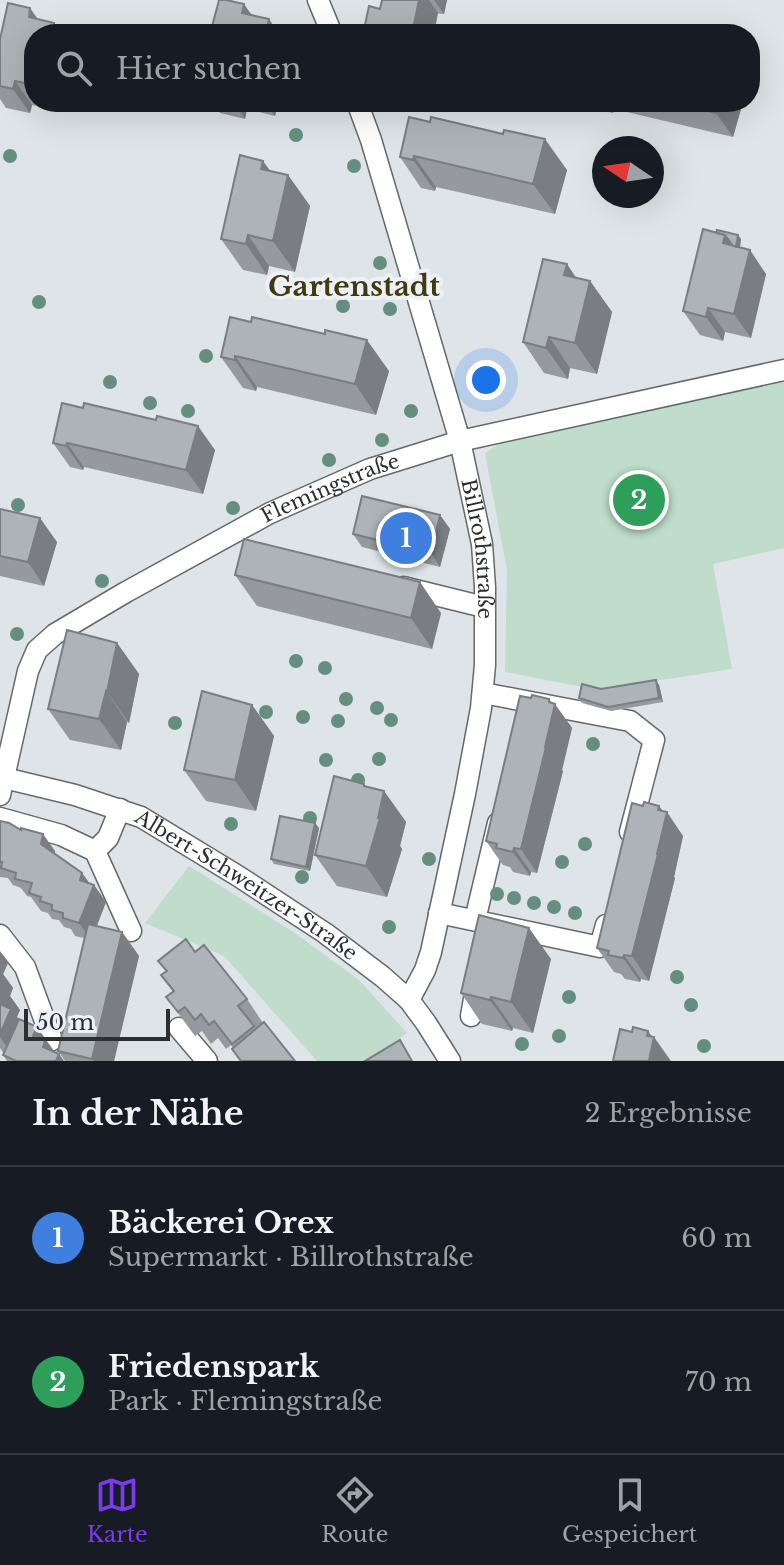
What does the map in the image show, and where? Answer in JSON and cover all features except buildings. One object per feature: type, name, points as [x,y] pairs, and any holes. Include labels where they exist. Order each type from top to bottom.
[{"type":"street","points":[[318,0],[328,24]]},
{"type":"street","name":"Billrothstraße","points":[[361,112],[460,441],[482,544],[483,693],[431,952],[409,1000]]},
{"type":"street","name":"Flemingstraße","points":[[1,783],[28,671],[37,650],[55,634],[126,592],[270,513],[370,469],[460,441],[784,370]]},
{"type":"street","points":[[240,529],[253,552]]},
{"type":"street","points":[[376,581],[484,607]]},
{"type":"street","points":[[483,693],[525,709],[630,721],[654,740],[624,858]]},
{"type":"street","name":"Albert-Schweitzer-Straße","points":[[1,783],[75,795],[141,817],[160,828],[365,962],[409,1000],[450,1061]]},
{"type":"street","points":[[484,927],[503,804]]},
{"type":"street","points":[[95,851],[108,838],[120,809]]},
{"type":"street","points":[[0,818],[61,835],[95,851],[131,931]]},
{"type":"street","points":[[439,913],[484,927],[600,947],[612,902]]},
{"type":"street","points":[[0,935],[25,967],[52,1040]]},
{"type":"street","points":[[471,1016],[480,969]]},
{"type":"street","points":[[179,1028],[207,1061]]},
{"type":"green space","points":[[784,380],[784,548],[713,564],[732,669],[597,690],[505,672],[507,571],[485,453],[503,441]]},
{"type":"green space","points":[[189,866],[295,933],[359,980],[407,1033],[369,1061],[317,1061],[224,956],[145,923]]},
{"type":"place","name":"Friedenspark","points":[[639,500]]},
{"type":"place","name":"Bäckerei Orex","points":[[406,538]]},
{"type":"district","name":"Gartenstadt","points":[[354,286]]}]
